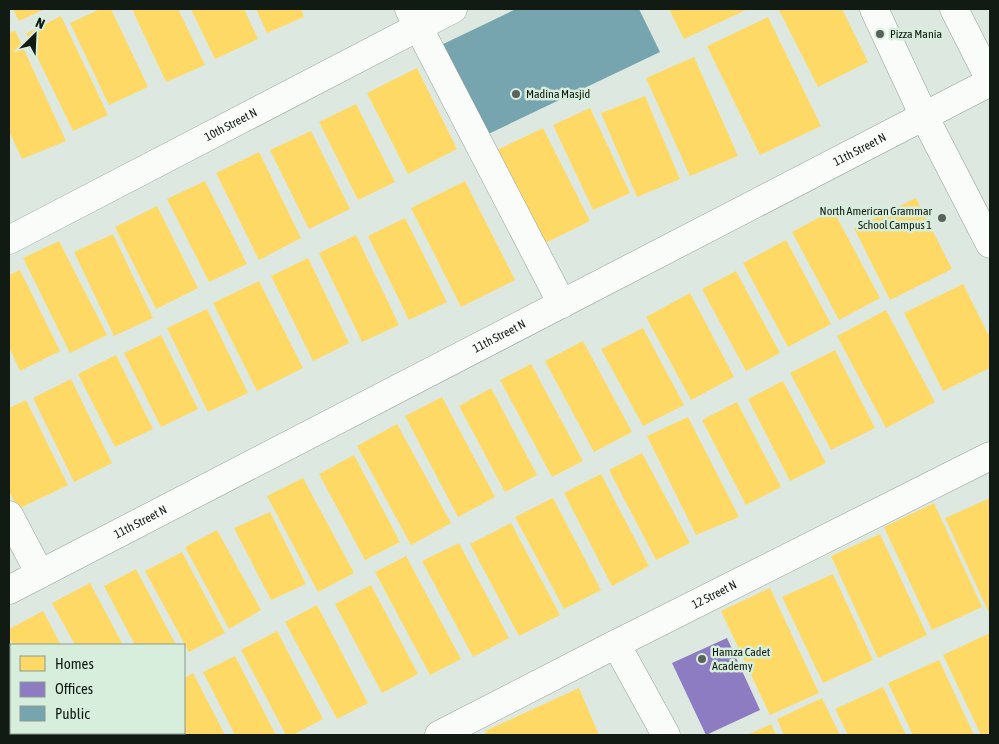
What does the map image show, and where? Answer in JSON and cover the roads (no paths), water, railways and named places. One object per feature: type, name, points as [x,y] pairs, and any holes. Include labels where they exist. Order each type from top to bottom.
[{"type":"street","name":"10th Street N","points":[[9,240],[414,18],[453,9]]},
{"type":"street","points":[[874,9],[924,116],[990,244]]},
{"type":"street","points":[[954,9],[990,81]]},
{"type":"street","points":[[414,18],[562,304]]},
{"type":"street","name":"11th Street N","points":[[9,590],[990,81]]},
{"type":"street","name":"12 Street N","points":[[439,735],[990,456]]},
{"type":"street","points":[[9,515],[40,574]]},
{"type":"street","points":[[616,644],[666,735]]},
{"type":"place","name":"Pizza Mania","points":[[880,34]]},
{"type":"place","name":"Madina Masjid","points":[[516,94]]},
{"type":"place","name":"North American Grammar School Campus 1","points":[[942,218]]},
{"type":"place","name":"Hamza Cadet Academy","points":[[702,659]]}]
